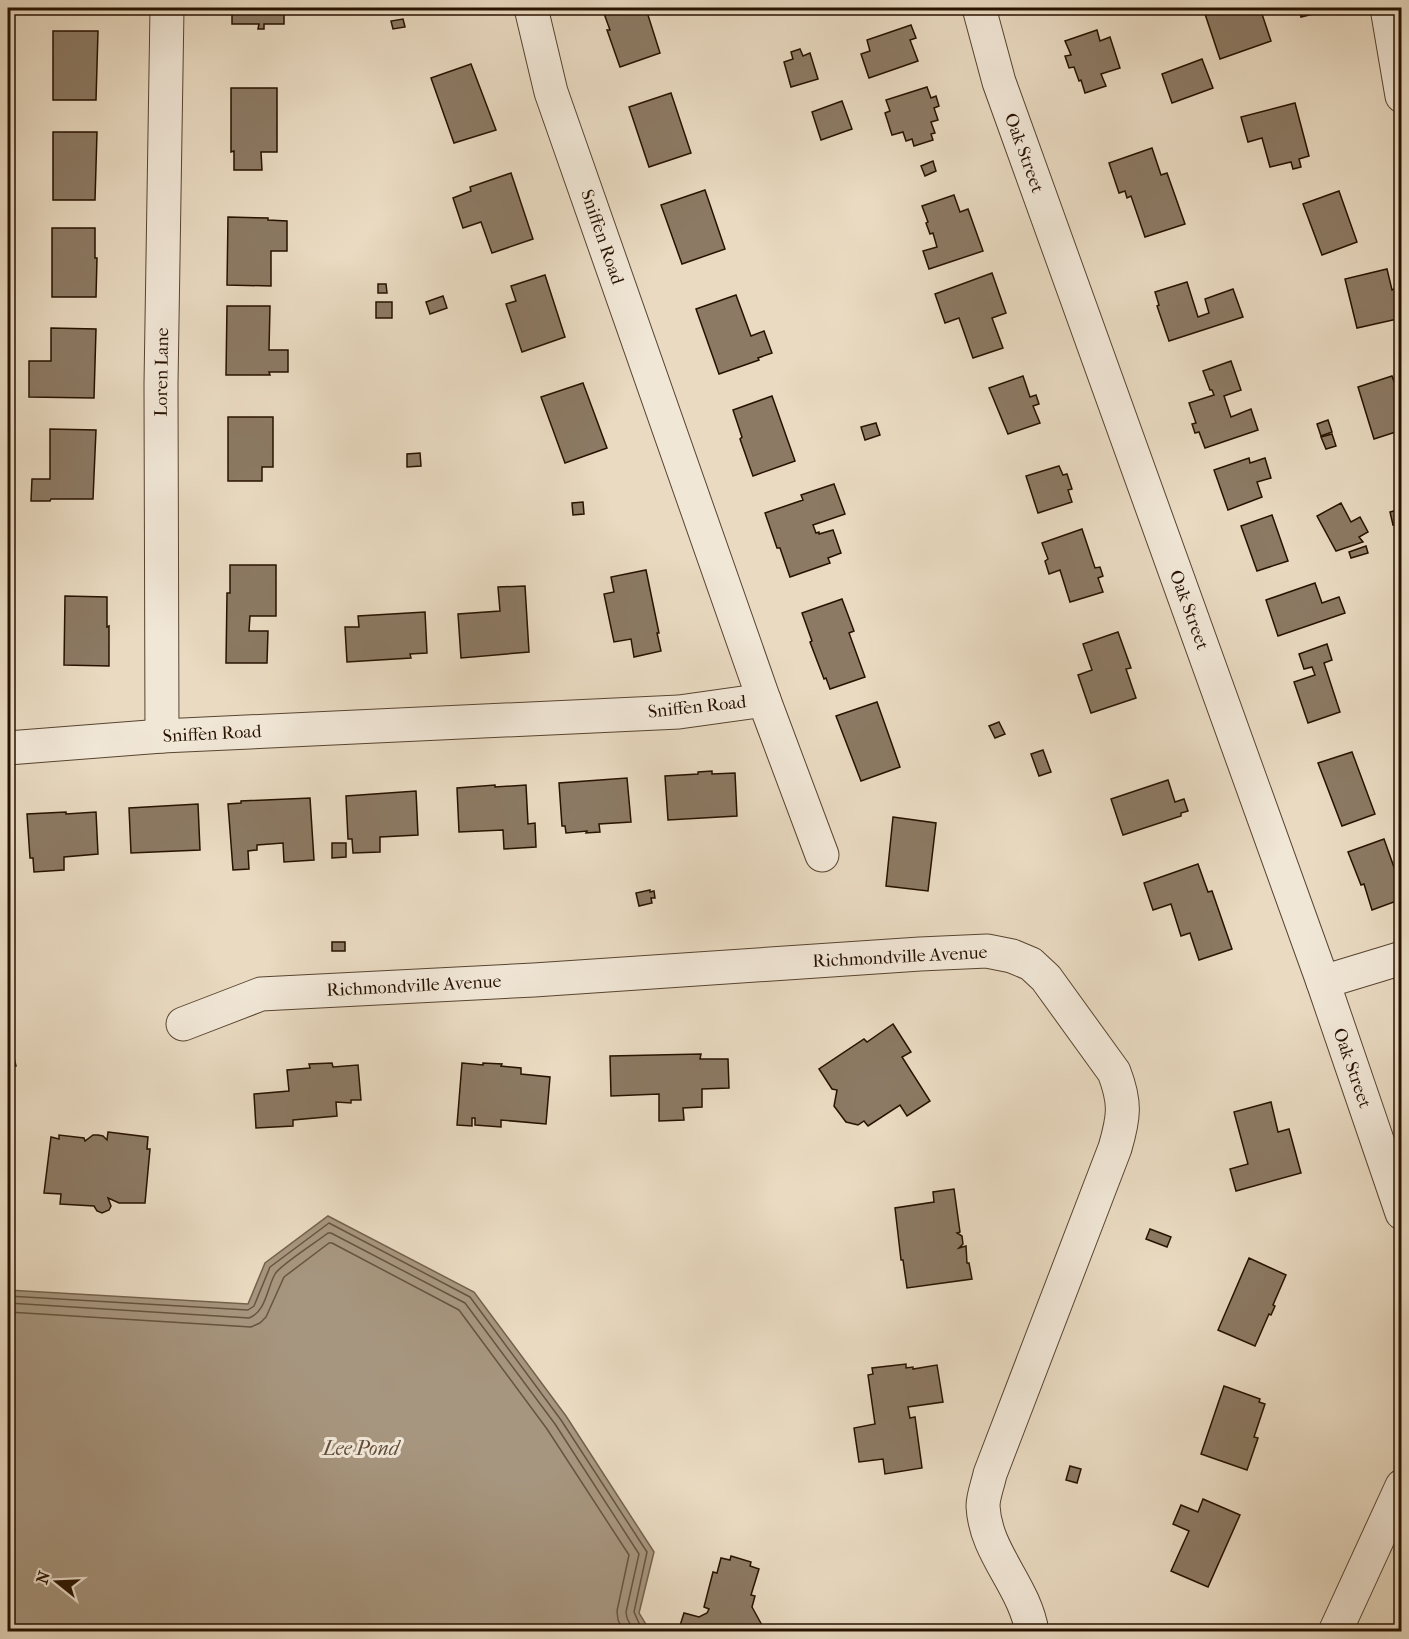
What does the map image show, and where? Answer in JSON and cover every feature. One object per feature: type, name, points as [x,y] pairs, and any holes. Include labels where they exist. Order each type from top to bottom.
[{"type":"street","name":"Loren Lane","points":[[162,736],[161,384],[167,8]]},
{"type":"street","name":"Sniffen Road","points":[[8,748],[162,736],[679,711],[764,700],[551,92],[531,8]]},
{"type":"street","name":"Oak Street","points":[[979,8],[999,82],[1323,982],[1401,1213]]},
{"type":"street","points":[[1387,8],[1401,96]]},
{"type":"street","points":[[764,700],[822,855]]},
{"type":"street","name":"Richmondville Avenue","points":[[183,1024],[261,994],[534,980],[987,951],[1012,956],[1031,964],[1053,986],[1114,1072],[1124,1112],[1115,1148],[990,1474],[983,1505],[990,1540],[1026,1609],[1032,1632]]},
{"type":"street","points":[[1323,982],[1401,958]]},
{"type":"street","points":[[1335,1632],[1401,1486]]},
{"type":"water","name":"Lee Pond","points":[[328,1216],[474,1292],[566,1416],[654,1552],[639,1613],[650,1631],[8,1631],[8,1290],[248,1304],[265,1263]]},
{"type":"building","points":[[232,8],[284,8],[284,24],[264,24],[264,29],[258,29],[259,24],[232,24]]},
{"type":"building","points":[[602,8],[659,8],[647,12],[660,53],[620,67]]},
{"type":"building","points":[[1225,8],[1260,8],[1271,41],[1220,59],[1205,14]]},
{"type":"building","points":[[1299,8],[1337,8],[1301,17]]},
{"type":"building","points":[[403,19],[405,27],[393,29],[391,21]]},
{"type":"building","points":[[911,25],[916,38],[910,40],[918,61],[869,78],[861,54],[870,51],[867,40]]},
{"type":"building","points":[[1097,30],[1100,41],[1110,37],[1120,68],[1101,74],[1106,86],[1085,93],[1074,67],[1069,68],[1065,56],[1071,55],[1065,41]]},
{"type":"building","points":[[53,31],[98,31],[96,100],[53,100]]},
{"type":"building","points":[[800,49],[803,56],[810,53],[818,79],[791,87],[784,62],[793,59],[791,52]]},
{"type":"building","points":[[1202,59],[1213,88],[1172,103],[1162,74]]},
{"type":"building","points":[[471,64],[496,130],[454,143],[431,78]]},
{"type":"building","points":[[927,87],[931,98],[936,96],[939,106],[934,108],[938,120],[931,122],[935,133],[931,134],[933,140],[914,146],[912,139],[906,141],[903,132],[892,135],[885,113],[890,111],[886,100]]},
{"type":"building","points":[[231,88],[277,88],[277,152],[261,152],[262,170],[234,170],[234,151],[231,152]]},
{"type":"building","points":[[671,93],[691,153],[649,167],[629,107]]},
{"type":"building","points":[[842,101],[852,129],[821,140],[812,112]]},
{"type":"building","points":[[1295,103],[1309,156],[1299,159],[1301,167],[1293,169],[1291,162],[1270,167],[1262,138],[1248,142],[1241,117]]},
{"type":"building","points":[[53,132],[97,132],[95,200],[53,200]]},
{"type":"building","points":[[1152,148],[1161,175],[1167,173],[1185,224],[1145,237],[1131,196],[1127,198],[1125,191],[1119,193],[1109,163]]},
{"type":"building","points":[[933,161],[936,171],[925,176],[921,166]]},
{"type":"building","points":[[511,173],[533,239],[492,253],[481,222],[463,228],[453,198],[471,191],[470,187]]},
{"type":"building","points":[[705,190],[725,249],[682,264],[661,205]]},
{"type":"building","points":[[1339,191],[1357,242],[1322,255],[1303,204]]},
{"type":"building","points":[[954,195],[960,212],[968,209],[983,251],[929,269],[923,251],[937,247],[933,233],[930,234],[922,206]]},
{"type":"building","points":[[228,217],[287,221],[287,251],[271,251],[271,286],[227,285]]},
{"type":"building","points":[[52,228],[95,228],[96,297],[52,297]]},
{"type":"building","points":[[1387,269],[1392,290],[1396,288],[1402,318],[1357,328],[1345,279]]},
{"type":"building","points":[[992,273],[1006,313],[992,318],[1003,348],[973,358],[959,318],[945,323],[935,294]]},
{"type":"building","points":[[545,275],[565,337],[522,352],[506,304],[516,301],[511,286]]},
{"type":"building","points":[[1187,282],[1198,317],[1209,313],[1205,299],[1233,289],[1243,317],[1169,341],[1157,306],[1159,305],[1155,292]]},
{"type":"building","points":[[378,284],[386,284],[387,293],[378,293]]},
{"type":"building","points":[[736,295],[751,336],[764,331],[772,353],[719,374],[696,309]]},
{"type":"building","points":[[443,296],[447,308],[430,314],[426,302]]},
{"type":"building","points":[[376,302],[392,302],[392,318],[376,318]]},
{"type":"building","points":[[227,306],[270,306],[269,350],[288,350],[288,372],[269,372],[270,375],[226,375]]},
{"type":"building","points":[[51,328],[96,329],[94,398],[29,397],[29,361],[51,361]]},
{"type":"building","points":[[1231,361],[1241,390],[1224,396],[1231,417],[1251,409],[1258,430],[1205,448],[1199,432],[1195,433],[1192,424],[1196,423],[1189,403],[1214,395],[1203,371]]},
{"type":"building","points":[[1023,376],[1030,397],[1036,395],[1039,404],[1033,406],[1040,423],[1008,434],[989,388]]},
{"type":"building","points":[[1392,376],[1399,395],[1402,394],[1402,430],[1374,439],[1358,387]]},
{"type":"building","points":[[583,383],[607,448],[565,463],[541,397]]},
{"type":"building","points":[[772,396],[795,461],[753,476],[733,410]]},
{"type":"building","points":[[228,417],[273,417],[273,467],[262,467],[262,481],[228,481]]},
{"type":"building","points":[[1328,420],[1332,432],[1321,436],[1317,424]]},
{"type":"building","points":[[876,423],[880,435],[865,440],[861,427]]},
{"type":"building","points":[[50,429],[96,430],[93,499],[31,501],[32,479],[50,479]]},
{"type":"building","points":[[1332,434],[1336,446],[1326,449],[1321,437]]},
{"type":"building","points":[[420,453],[421,466],[407,467],[407,454]]},
{"type":"building","points":[[1249,458],[1250,463],[1265,458],[1271,478],[1257,482],[1262,497],[1228,510],[1214,470]]},
{"type":"building","points":[[1059,466],[1063,475],[1067,474],[1072,489],[1068,490],[1072,502],[1038,513],[1026,476]]},
{"type":"building","points":[[834,484],[845,514],[813,525],[816,533],[819,532],[819,534],[833,530],[841,553],[828,558],[830,563],[790,577],[765,513],[803,500],[801,495]]},
{"type":"building","points":[[583,502],[584,514],[573,515],[572,503]]},
{"type":"building","points":[[1341,503],[1351,522],[1360,517],[1368,532],[1359,537],[1363,542],[1336,551],[1317,516]]},
{"type":"building","points":[[1401,509],[1402,523],[1393,525],[1390,512]]},
{"type":"building","points":[[1272,515],[1288,561],[1257,571],[1241,526]]},
{"type":"building","points":[[1082,529],[1095,568],[1100,567],[1103,576],[1098,578],[1103,592],[1070,602],[1060,570],[1049,574],[1045,561],[1048,559],[1042,543]]},
{"type":"building","points":[[1366,546],[1368,553],[1351,558],[1349,552]]},
{"type":"building","points":[[230,565],[276,565],[276,616],[250,616],[249,631],[268,631],[267,663],[226,663],[227,593],[230,593]]},
{"type":"building","points":[[646,570],[661,651],[634,657],[631,639],[614,642],[604,594],[614,592],[611,577]]},
{"type":"building","points":[[1315,583],[1322,603],[1339,597],[1345,613],[1278,636],[1266,600]]},
{"type":"building","points":[[525,586],[529,652],[461,658],[458,614],[500,611],[498,587]]},
{"type":"building","points":[[65,596],[107,597],[109,666],[64,665]]},
{"type":"building","points":[[842,599],[854,631],[849,633],[865,677],[830,689],[810,642],[812,641],[802,613]]},
{"type":"building","points":[[425,612],[427,653],[410,654],[411,658],[347,662],[345,627],[359,627],[358,616]]},
{"type":"building","points":[[1118,632],[1131,668],[1126,669],[1136,698],[1091,713],[1078,675],[1092,670],[1083,644]]},
{"type":"building","points":[[1327,644],[1332,660],[1324,663],[1340,712],[1308,723],[1294,682],[1315,675],[1312,667],[1304,669],[1299,654]]},
{"type":"building","points":[[877,702],[900,767],[861,781],[836,716]]},
{"type":"building","points":[[999,722],[1005,734],[995,738],[989,726]]},
{"type":"building","points":[[1043,750],[1051,772],[1039,776],[1031,754]]},
{"type":"building","points":[[1352,752],[1375,814],[1342,826],[1318,763]]},
{"type":"building","points":[[712,771],[712,774],[735,773],[737,816],[668,820],[665,776]]},
{"type":"building","points":[[627,778],[631,822],[599,824],[600,832],[566,833],[565,826],[562,826],[559,783]]},
{"type":"building","points":[[1168,780],[1175,802],[1184,799],[1188,811],[1181,813],[1181,816],[1123,835],[1111,799]]},
{"type":"building","points":[[495,785],[495,787],[526,785],[528,824],[535,823],[536,847],[504,849],[503,830],[459,832],[457,788]]},
{"type":"building","points":[[416,791],[418,835],[380,837],[380,852],[353,853],[352,839],[348,839],[346,796]]},
{"type":"building","points":[[310,798],[314,860],[284,862],[283,843],[257,845],[257,850],[248,851],[249,869],[233,870],[228,804],[241,803],[241,801]]},
{"type":"building","points":[[198,804],[200,850],[131,853],[129,808]]},
{"type":"building","points":[[66,812],[66,814],[96,812],[98,854],[64,857],[64,870],[34,872],[33,858],[30,858],[27,814]]},
{"type":"building","points":[[893,817],[936,823],[928,891],[886,886]]},
{"type":"building","points":[[1384,839],[1395,870],[1402,868],[1402,899],[1372,910],[1364,884],[1361,885],[1348,852]]},
{"type":"building","points":[[332,843],[346,843],[346,857],[332,858]]},
{"type":"building","points":[[1198,864],[1208,892],[1212,891],[1232,949],[1199,960],[1190,933],[1181,936],[1171,904],[1153,910],[1144,883]]},
{"type":"building","points":[[650,890],[650,892],[654,891],[655,898],[651,898],[652,903],[639,906],[636,893]]},
{"type":"building","points":[[332,942],[345,942],[345,951],[332,951]]},
{"type":"building","points":[[893,1024],[911,1052],[902,1057],[930,1101],[907,1116],[900,1105],[868,1126],[864,1121],[858,1125],[846,1122],[834,1106],[837,1090],[832,1089],[819,1069],[864,1039],[867,1042]]},
{"type":"building","points":[[10,1042],[16,1066],[8,1068],[8,1043]]},
{"type":"building","points":[[701,1054],[700,1059],[728,1059],[729,1088],[702,1089],[702,1107],[683,1108],[684,1120],[659,1121],[659,1094],[611,1096],[610,1056]]},
{"type":"building","points":[[332,1063],[333,1067],[358,1065],[361,1100],[351,1100],[351,1103],[336,1102],[337,1116],[293,1120],[293,1126],[256,1128],[254,1094],[289,1091],[287,1070],[310,1068],[309,1064]]},
{"type":"building","points":[[462,1063],[502,1064],[501,1066],[521,1068],[521,1074],[550,1077],[546,1124],[501,1120],[501,1127],[475,1125],[475,1118],[472,1118],[472,1126],[457,1125]]},
{"type":"building","points":[[1271,1102],[1278,1132],[1289,1129],[1301,1173],[1236,1191],[1230,1169],[1248,1164],[1234,1112]]},
{"type":"building","points":[[108,1132],[148,1137],[147,1149],[150,1149],[145,1203],[119,1203],[108,1198],[111,1206],[109,1210],[102,1213],[94,1206],[60,1204],[61,1194],[44,1193],[51,1137],[59,1139],[59,1135],[84,1138],[85,1141],[93,1135],[98,1135],[107,1140]]},
{"type":"building","points":[[954,1189],[960,1232],[957,1233],[962,1236],[963,1244],[959,1248],[966,1246],[967,1263],[969,1263],[972,1279],[907,1288],[895,1208],[934,1202],[933,1192]]},
{"type":"building","points":[[1150,1229],[1171,1237],[1167,1247],[1146,1239]]},
{"type":"building","points":[[1249,1258],[1286,1275],[1273,1305],[1275,1306],[1255,1346],[1218,1330]]},
{"type":"building","points":[[906,1364],[906,1368],[913,1367],[913,1369],[937,1365],[943,1402],[908,1407],[910,1418],[915,1417],[922,1468],[885,1474],[883,1459],[859,1462],[854,1428],[875,1424],[868,1375],[873,1374],[872,1368]]},
{"type":"building","points":[[1224,1386],[1260,1399],[1259,1402],[1265,1404],[1254,1437],[1258,1438],[1247,1470],[1201,1454]]},
{"type":"building","points":[[1070,1466],[1081,1469],[1077,1483],[1066,1480]]},
{"type":"building","points":[[1203,1499],[1240,1515],[1208,1587],[1171,1571],[1189,1531],[1173,1524],[1181,1505],[1198,1512]]},
{"type":"building","points":[[731,1556],[751,1562],[750,1566],[759,1569],[751,1595],[755,1596],[752,1607],[763,1627],[774,1632],[678,1632],[684,1613],[699,1617],[707,1613],[709,1609],[704,1607],[713,1572],[717,1573],[721,1558],[730,1560]]}]
